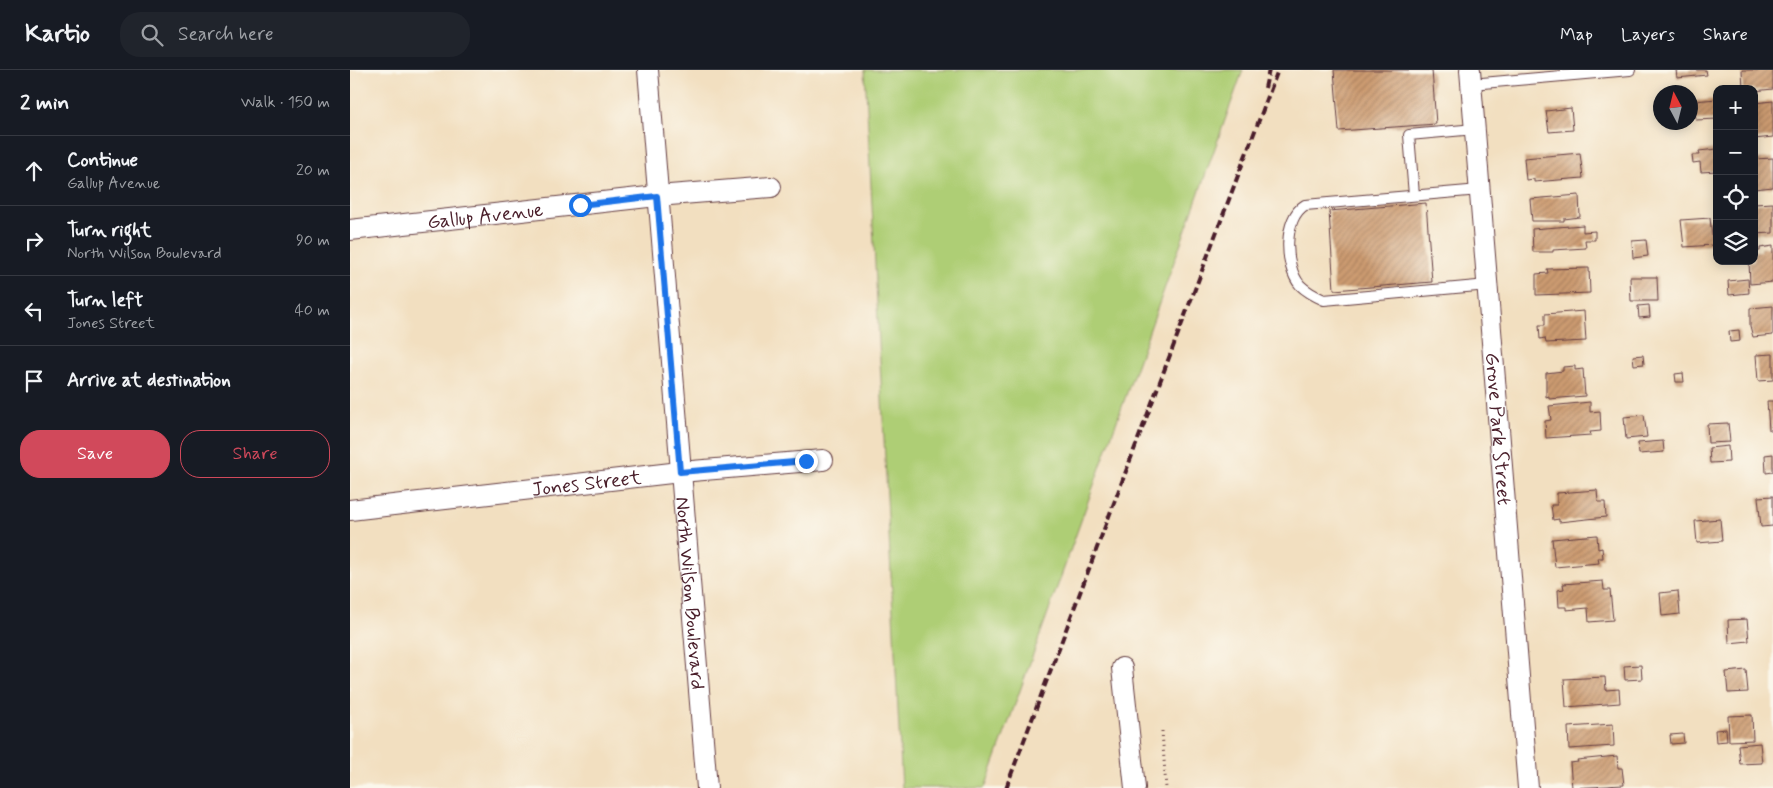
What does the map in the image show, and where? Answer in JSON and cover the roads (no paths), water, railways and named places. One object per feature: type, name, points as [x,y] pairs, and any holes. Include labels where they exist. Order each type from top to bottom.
[{"type":"street","name":"North Wilson Boulevard","points":[[648,70],[707,788]]},
{"type":"street","name":"Grove Park Street","points":[[1471,77],[1528,788]]},
{"type":"street","name":"Gallup Avenue","points":[[350,230],[657,196],[771,187]]},
{"type":"street","name":"Jones Street","points":[[350,510],[680,472],[823,460]]},
{"type":"street","points":[[1122,668],[1135,788]]},
{"type":"lane","points":[[1471,77],[1630,70]]},
{"type":"lane","points":[[1414,195],[1408,135],[1475,129]]},
{"type":"lane","points":[[1480,190],[1305,205],[1297,209],[1290,228],[1290,256],[1294,276],[1300,284],[1312,294],[1324,300],[1488,285]]},
{"type":"railway","points":[[1265,88],[1269,70]]},
{"type":"railway","points":[[1006,788],[1278,70]]}]
